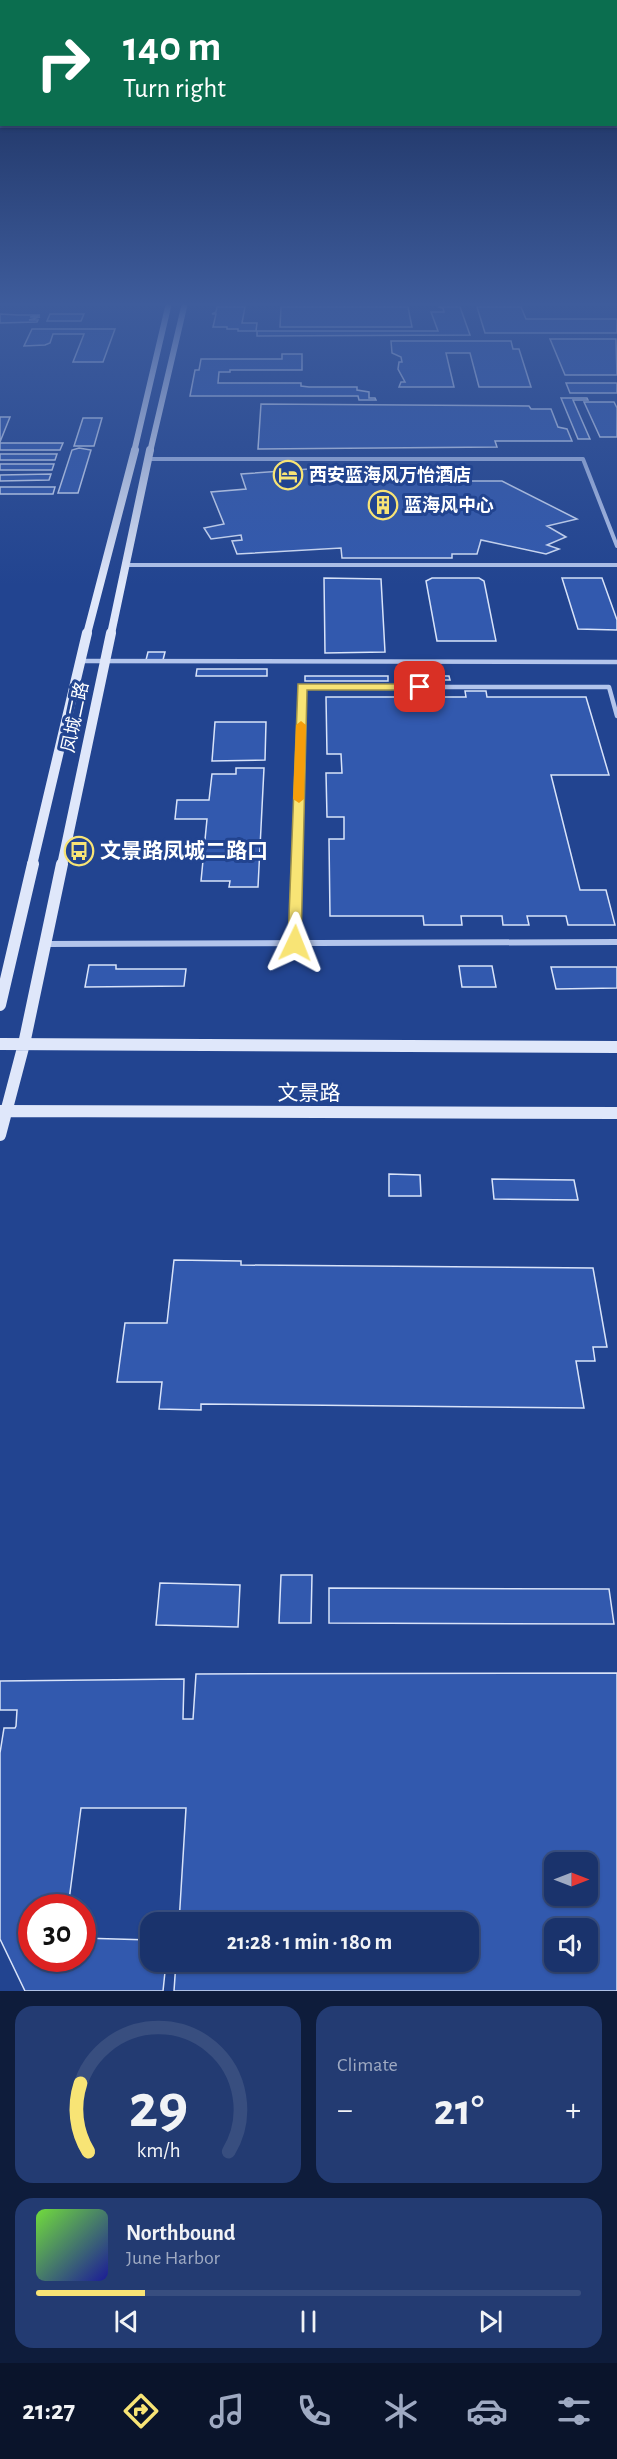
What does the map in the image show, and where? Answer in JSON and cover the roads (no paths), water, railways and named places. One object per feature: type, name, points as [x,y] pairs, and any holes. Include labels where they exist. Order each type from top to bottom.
[{"type":"main road","name":"凤城二路","points":[[0,1005],[80,661],[148,400]]},
{"type":"main road","name":"凤城二路","points":[[0,1135],[3,1111],[24,1044],[162,400]]},
{"type":"main road","points":[[0,1044],[617,1047]]},
{"type":"main road","name":"文景路","points":[[3,1111],[617,1113]]},
{"type":"street","points":[[148,459],[583,459],[617,546]]},
{"type":"street","points":[[125,565],[617,566]]},
{"type":"street","points":[[80,661],[617,662]]},
{"type":"street","points":[[295,943],[302,687],[609,687],[617,716]]},
{"type":"street","points":[[46,944],[617,942]]},
{"type":"place","name":"西安蓝海风万怡酒店","points":[[288,475]]},
{"type":"place","name":"蓝海风中心","points":[[383,505]]},
{"type":"place","name":"文景路凤城二路口","points":[[79,851]]}]
